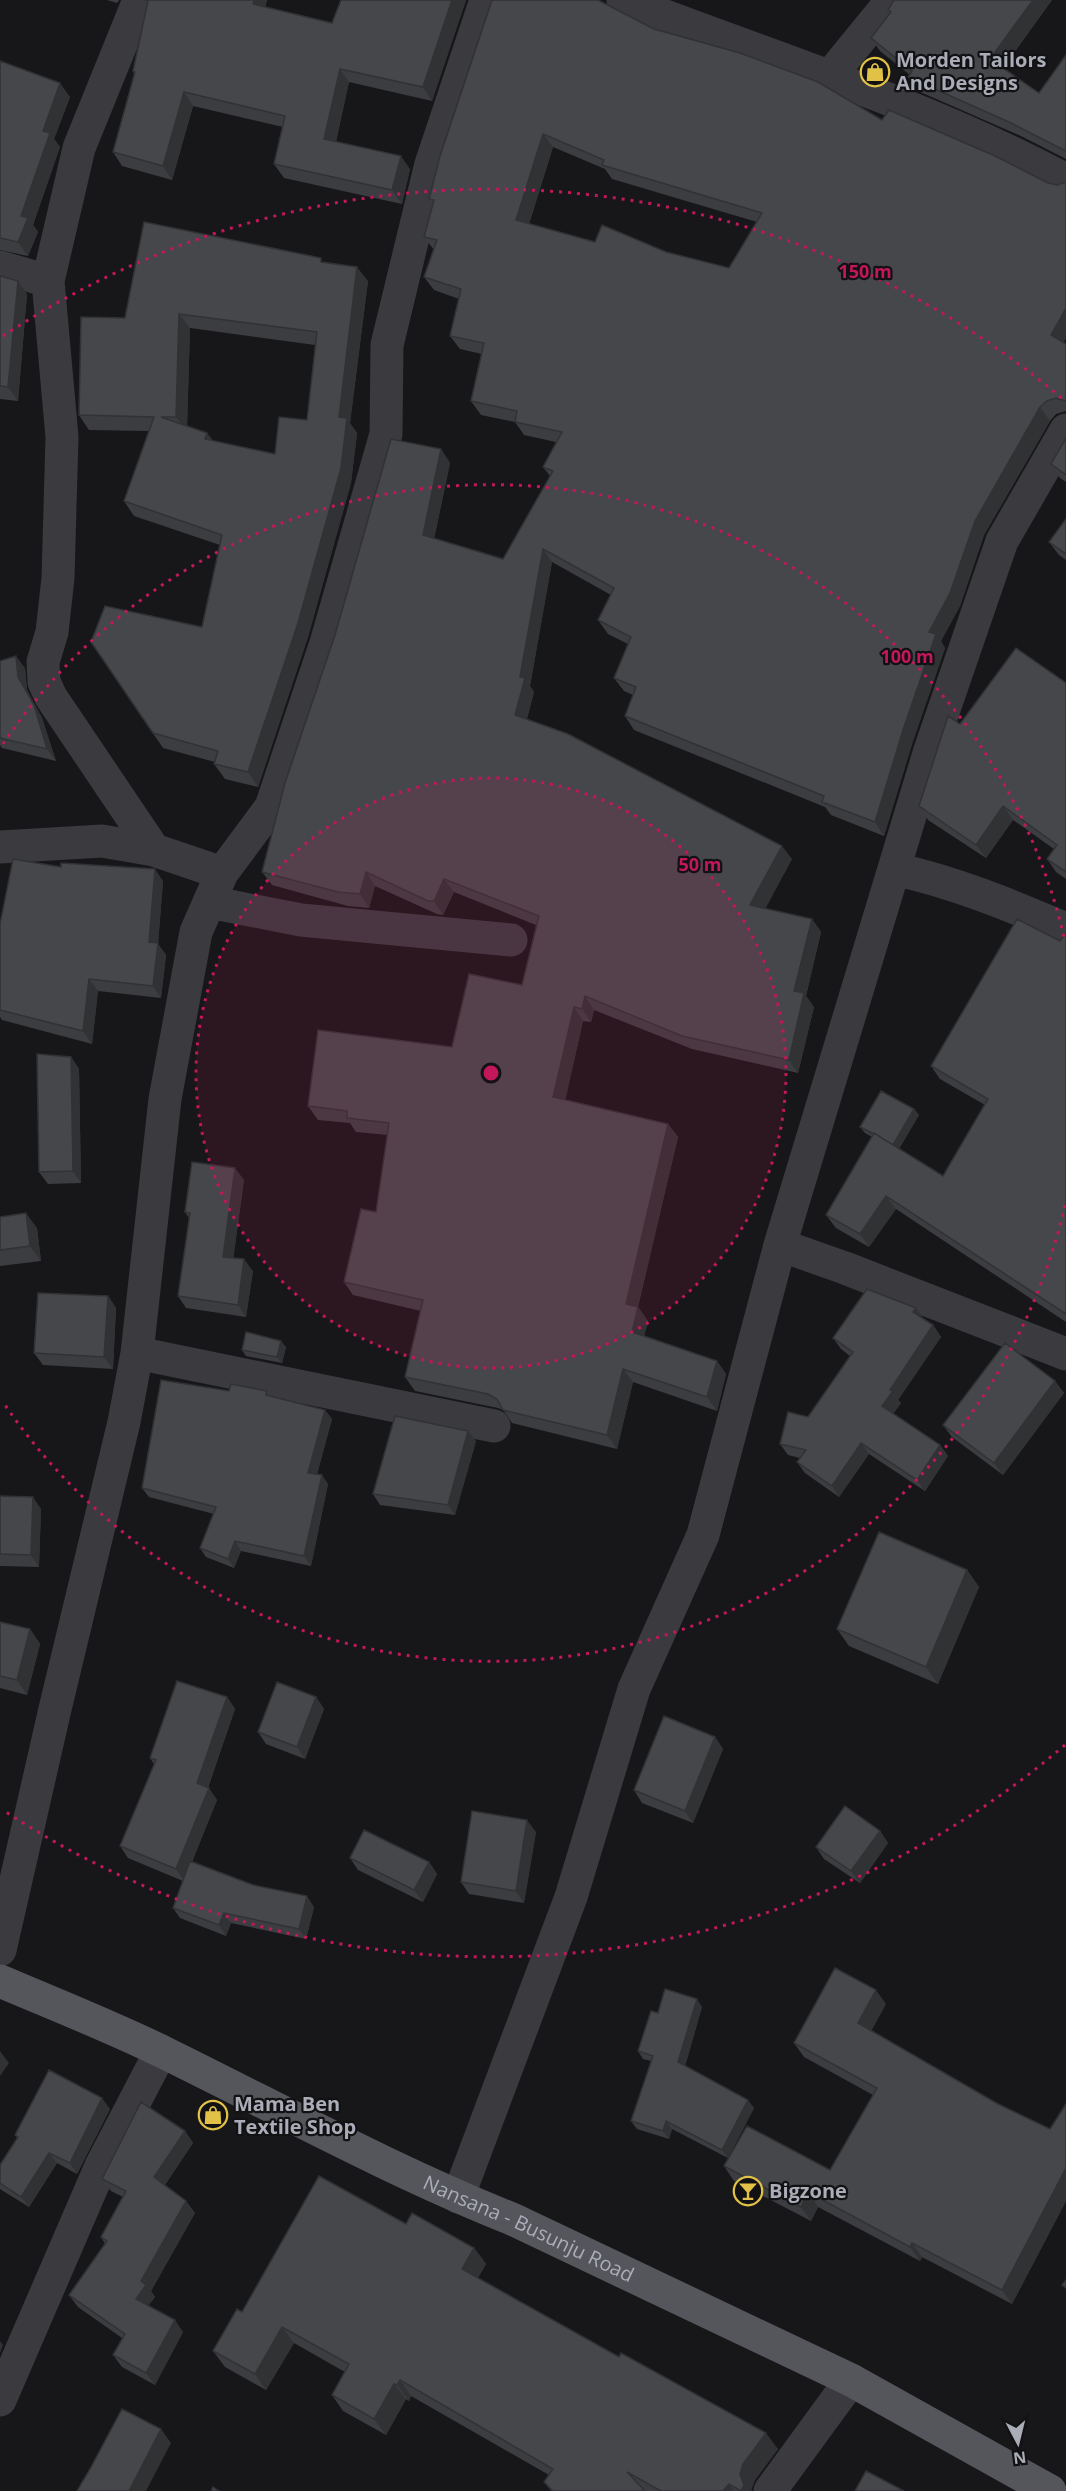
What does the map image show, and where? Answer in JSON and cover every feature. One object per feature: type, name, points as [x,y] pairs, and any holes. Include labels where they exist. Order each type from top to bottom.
[{"type":"main road","name":"Nansana - Busunju Road","points":[[0,1981],[161,2051],[287,2115],[458,2197],[512,2219],[851,2380],[1050,2491]]},
{"type":"street","points":[[139,0],[79,148],[48,281],[62,438],[58,578],[52,632],[43,662],[44,682],[51,697],[154,850]]},
{"type":"street","points":[[0,1950],[57,1697],[124,1422],[137,1353],[165,1099],[196,932],[215,887],[271,807],[326,643],[386,434],[387,345],[431,164],[486,0]]},
{"type":"street","points":[[623,0],[830,76],[1025,158],[1066,180]]},
{"type":"street","points":[[830,76],[892,0]]},
{"type":"street","points":[[0,267],[48,281]]},
{"type":"street","points":[[458,2197],[571,1897],[634,1689],[703,1535],[780,1245],[930,750],[1002,541],[1066,430]]},
{"type":"street","points":[[0,847],[102,841],[154,850],[215,887],[301,920],[511,940]]},
{"type":"street","points":[[894,869],[933,877],[1013,906],[1066,929]]},
{"type":"street","points":[[780,1245],[1066,1354]]},
{"type":"street","points":[[137,1353],[494,1426]]},
{"type":"street","points":[[0,2400],[101,2166],[161,2051]]},
{"type":"street","points":[[770,2491],[851,2380]]},
{"type":"building","points":[[144,0],[254,0],[253,4],[332,23],[341,0],[452,0],[423,87],[340,69],[324,139],[401,156],[392,190],[274,164],[285,116],[184,92],[163,166],[113,152],[135,72],[133,71],[148,1]]},
{"type":"building","points":[[492,0],[598,0],[654,29],[740,53],[818,82],[882,120],[889,110],[995,156],[1048,183],[1057,185],[1066,182],[1066,308],[1051,335],[1066,344],[1066,401],[1056,398],[1040,407],[975,521],[950,593],[929,632],[936,634],[875,822],[822,802],[824,796],[625,716],[636,687],[614,678],[631,637],[598,620],[614,588],[543,549],[520,677],[525,678],[515,715],[568,734],[782,846],[750,905],[812,919],[794,991],[804,993],[789,1060],[682,1036],[585,996],[582,1009],[574,1007],[553,1097],[668,1124],[626,1304],[638,1307],[632,1332],[717,1361],[707,1397],[623,1369],[607,1435],[503,1410],[497,1399],[488,1394],[405,1377],[423,1300],[344,1282],[361,1209],[376,1212],[389,1123],[347,1118],[347,1111],[308,1106],[318,1030],[452,1047],[469,974],[522,985],[539,916],[444,879],[434,901],[428,901],[366,872],[360,894],[338,892],[262,872],[285,783],[335,635],[391,439],[441,449],[423,535],[503,559],[553,471],[543,467],[562,432],[515,422],[517,411],[471,401],[484,343],[450,336],[461,289],[424,277],[437,240],[424,237],[434,200],[429,199],[440,156]],"holes":[[[543,134],[604,160],[602,165],[762,213],[729,268],[666,252],[602,225],[595,242],[516,220]]]},
{"type":"building","points":[[894,0],[1033,0],[990,59],[1039,93],[1066,55],[1066,151],[1011,123],[908,77],[912,71],[871,38],[891,12],[888,10]]},
{"type":"building","points":[[0,61],[60,83],[43,131],[50,133],[21,216],[28,218],[18,242],[0,238]]},
{"type":"building","points":[[144,222],[321,258],[321,262],[357,267],[339,417],[347,418],[341,468],[298,623],[248,772],[214,764],[218,751],[153,733],[91,642],[105,606],[202,627],[222,535],[124,501],[154,417],[79,415],[81,317],[125,318]],"holes":[[[179,314],[317,332],[307,420],[279,417],[275,454],[205,439],[207,433],[161,417],[176,417]]]},
{"type":"building","points":[[0,276],[18,281],[8,387],[0,386]]},
{"type":"building","points":[[1066,438],[1066,475],[1051,464]]},
{"type":"building","points":[[1066,519],[1066,554],[1049,542]]},
{"type":"building","points":[[1016,648],[1066,683],[1066,872],[1047,859],[1057,845],[1003,806],[976,845],[919,806],[948,716],[960,724]]},
{"type":"building","points":[[16,656],[18,677],[34,705],[47,749],[0,738],[0,661]]},
{"type":"building","points":[[13,859],[61,867],[61,863],[155,869],[149,942],[158,943],[153,986],[89,979],[83,1031],[0,1010],[0,924]]},
{"type":"building","points":[[1017,919],[1060,941],[1066,933],[1066,1314],[886,1196],[860,1234],[826,1215],[874,1133],[943,1176],[988,1099],[931,1066]]},
{"type":"building","points":[[37,1054],[71,1057],[73,1171],[39,1172]]},
{"type":"building","points":[[881,1091],[914,1109],[893,1145],[860,1127]]},
{"type":"building","points":[[192,1162],[235,1168],[223,1257],[244,1259],[238,1305],[178,1296],[190,1213],[185,1212]]},
{"type":"building","points":[[26,1213],[30,1246],[0,1250],[0,1217]]},
{"type":"building","points":[[867,1289],[916,1308],[913,1312],[933,1325],[882,1406],[940,1445],[917,1480],[861,1443],[832,1486],[797,1462],[806,1450],[780,1444],[788,1412],[808,1417],[853,1352],[833,1338]]},
{"type":"building","points":[[38,1293],[108,1296],[104,1357],[34,1353]]},
{"type":"building","points":[[246,1332],[281,1341],[277,1357],[242,1350]]},
{"type":"building","points":[[1005,1343],[1055,1381],[994,1463],[943,1425]]},
{"type":"building","points":[[161,1380],[229,1391],[231,1384],[267,1391],[266,1395],[325,1410],[308,1473],[322,1475],[304,1556],[235,1541],[228,1559],[200,1548],[216,1507],[142,1488]]},
{"type":"building","points":[[395,1416],[468,1431],[448,1505],[373,1494]]},
{"type":"building","points":[[0,1496],[33,1497],[31,1555],[0,1554]]},
{"type":"building","points":[[879,1532],[967,1570],[926,1667],[837,1629]]},
{"type":"building","points":[[0,1622],[30,1629],[17,1680],[0,1676]]},
{"type":"building","points":[[177,1681],[227,1697],[197,1783],[209,1788],[176,1869],[120,1846],[156,1760],[150,1758]]},
{"type":"building","points":[[277,1682],[316,1697],[297,1747],[258,1732]]},
{"type":"building","points":[[664,1716],[715,1737],[685,1811],[634,1790]]},
{"type":"building","points":[[845,1806],[880,1831],[851,1871],[816,1847]]},
{"type":"building","points":[[472,1811],[527,1820],[516,1891],[461,1882]]},
{"type":"building","points":[[364,1830],[429,1862],[414,1890],[350,1858]]},
{"type":"building","points":[[190,1861],[253,1885],[307,1896],[299,1929],[224,1913],[219,1925],[173,1908]]},
{"type":"building","points":[[835,1968],[876,1990],[858,2023],[998,2104],[1050,2129],[1066,2104],[1066,2168],[1002,2290],[912,2243],[910,2247],[808,2192],[801,2207],[724,2166],[747,2126],[830,2170],[877,2088],[794,2043]]},
{"type":"building","points":[[665,1989],[697,1999],[678,2062],[748,2100],[722,2150],[666,2121],[663,2131],[631,2121],[653,2056],[638,2051],[651,2011],[658,2013]]},
{"type":"building","points":[[49,2070],[102,2098],[70,2163],[49,2153],[21,2197],[0,2183],[0,2165],[18,2137],[15,2135]]},
{"type":"building","points":[[141,2102],[185,2131],[154,2177],[186,2201],[141,2281],[146,2285],[136,2299],[175,2320],[146,2373],[113,2355],[125,2334],[69,2295],[107,2241],[101,2237],[126,2191],[102,2179]]},
{"type":"building","points":[[319,2176],[406,2224],[412,2213],[474,2248],[462,2269],[619,2357],[621,2353],[766,2433],[743,2464],[740,2474],[744,2485],[741,2491],[729,2484],[723,2491],[661,2491],[627,2472],[645,2491],[553,2491],[544,2482],[553,2469],[400,2380],[397,2385],[394,2384],[374,2419],[332,2395],[349,2364],[282,2327],[255,2374],[213,2351],[237,2309],[242,2312]]},
{"type":"building","points":[[122,2409],[161,2429],[129,2491],[77,2491],[90,2469]]},
{"type":"building","points":[[866,2471],[904,2491],[855,2491]]},
{"type":"place","name":"Morden Tailors And Designs","points":[[875,72]]},
{"type":"place","name":"Mama Ben Textile Shop","points":[[213,2115]]},
{"type":"place","name":"Bigzone","points":[[748,2191]]}]
